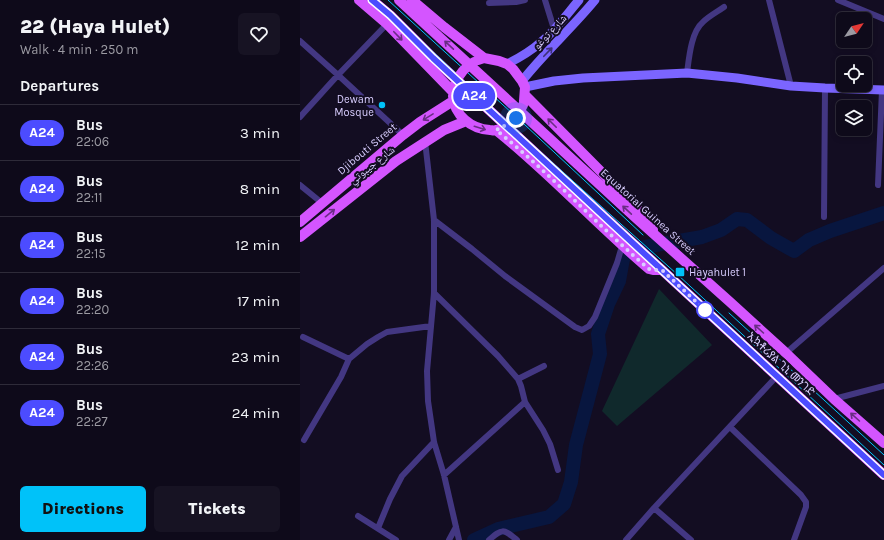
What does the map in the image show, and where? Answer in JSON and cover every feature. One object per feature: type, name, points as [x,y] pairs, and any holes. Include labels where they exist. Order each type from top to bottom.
[{"type":"main road","points":[[359,0],[387,24],[454,92],[458,112],[466,121],[482,129],[500,129],[516,118],[520,112],[524,92]]},
{"type":"main road","points":[[372,0],[390,15],[433,58],[543,160],[626,245]]},
{"type":"main road","name":"Equatorial Guinea Street","points":[[399,0],[630,213],[675,252],[834,399],[884,443]]},
{"type":"main road","points":[[412,0],[484,58],[507,64],[513,69],[524,92],[646,218],[656,235]]},
{"type":"main road","points":[[454,92],[463,70],[469,64],[484,58]]},
{"type":"main road","name":"Djibouti Street","points":[[300,222],[454,92]]},
{"type":"main road","name":"شارع جيبوتي","points":[[300,238],[396,161],[444,130],[466,121]]},
{"type":"main road","points":[[500,129],[518,148],[626,245]]},
{"type":"main road","name":"ኢኳቶሪያል ጊኒ መንገድ","points":[[626,245],[650,264],[662,270],[884,475]]},
{"type":"street","points":[[489,3],[516,2],[525,0]]},
{"type":"street","points":[[546,0],[554,29]]},
{"type":"street","points":[[507,64],[542,42],[579,0]]},
{"type":"street","name":"شارع توغو","points":[[524,92],[534,67],[595,0]]},
{"type":"street","points":[[768,0],[791,86]]},
{"type":"street","points":[[838,0],[884,19]]},
{"type":"street","points":[[687,73],[693,39],[697,29],[702,23],[724,7]]},
{"type":"street","points":[[300,117],[387,24]]},
{"type":"street","points":[[300,41],[403,135]]},
{"type":"street","points":[[524,92],[554,81],[583,78],[687,73],[737,78],[791,86],[883,90],[878,185]]},
{"type":"street","points":[[824,217],[825,88]]},
{"type":"street","points":[[425,141],[434,220],[434,293],[427,371],[428,401],[434,442],[444,474],[459,540]]},
{"type":"street","points":[[300,185],[322,203]]},
{"type":"street","points":[[434,220],[472,248],[505,276],[575,327],[582,330],[589,326],[595,317],[626,245]]},
{"type":"street","points":[[786,353],[884,268]]},
{"type":"street","points":[[434,293],[498,356],[518,379],[525,402],[550,444],[558,470]]},
{"type":"street","points":[[304,440],[341,377],[349,359],[367,344],[387,332],[431,326]]},
{"type":"street","points":[[303,337],[349,359]]},
{"type":"street","points":[[518,379],[544,366]]},
{"type":"street","points":[[626,540],[777,376]]},
{"type":"street","points":[[834,399],[884,386]]},
{"type":"street","points":[[444,474],[525,402]]},
{"type":"street","points":[[730,427],[801,495],[806,502],[806,507],[794,540]]},
{"type":"street","points":[[378,528],[390,499],[402,476],[434,442]]},
{"type":"street","points":[[654,508],[691,540]]},
{"type":"street","points":[[358,516],[396,540]]},
{"type":"street","points":[[449,540],[456,527]]},
{"type":"street","points":[[489,540],[499,532],[503,531],[517,540]]},
{"type":"green space","points":[[659,289],[712,345],[617,426],[602,411]]},
{"type":"waterway","points":[[474,540],[498,529],[549,517],[564,504],[571,482],[576,445],[600,354],[598,334],[608,304],[619,281],[623,259],[628,250],[702,237],[721,230],[737,219],[747,220],[771,238],[794,251],[809,240],[830,231],[884,213]]},
{"type":"tram line","points":[[378,0],[518,132],[678,275],[884,465]]},
{"type":"tram line","points":[[388,0],[643,235]]},
{"type":"tram line","points":[[729,313],[884,455]]},
{"type":"bus line","name":"A24","points":[[372,0],[390,15],[433,58],[884,475]]},
{"type":"place","name":"Dewam Mosque","points":[[382,105]]},
{"type":"place","name":"Hayahulet 1","points":[[680,272]]},
{"type":"route","points":[[516,118],[504,127],[496,130],[518,148],[649,269],[662,270],[705,310]]}]
